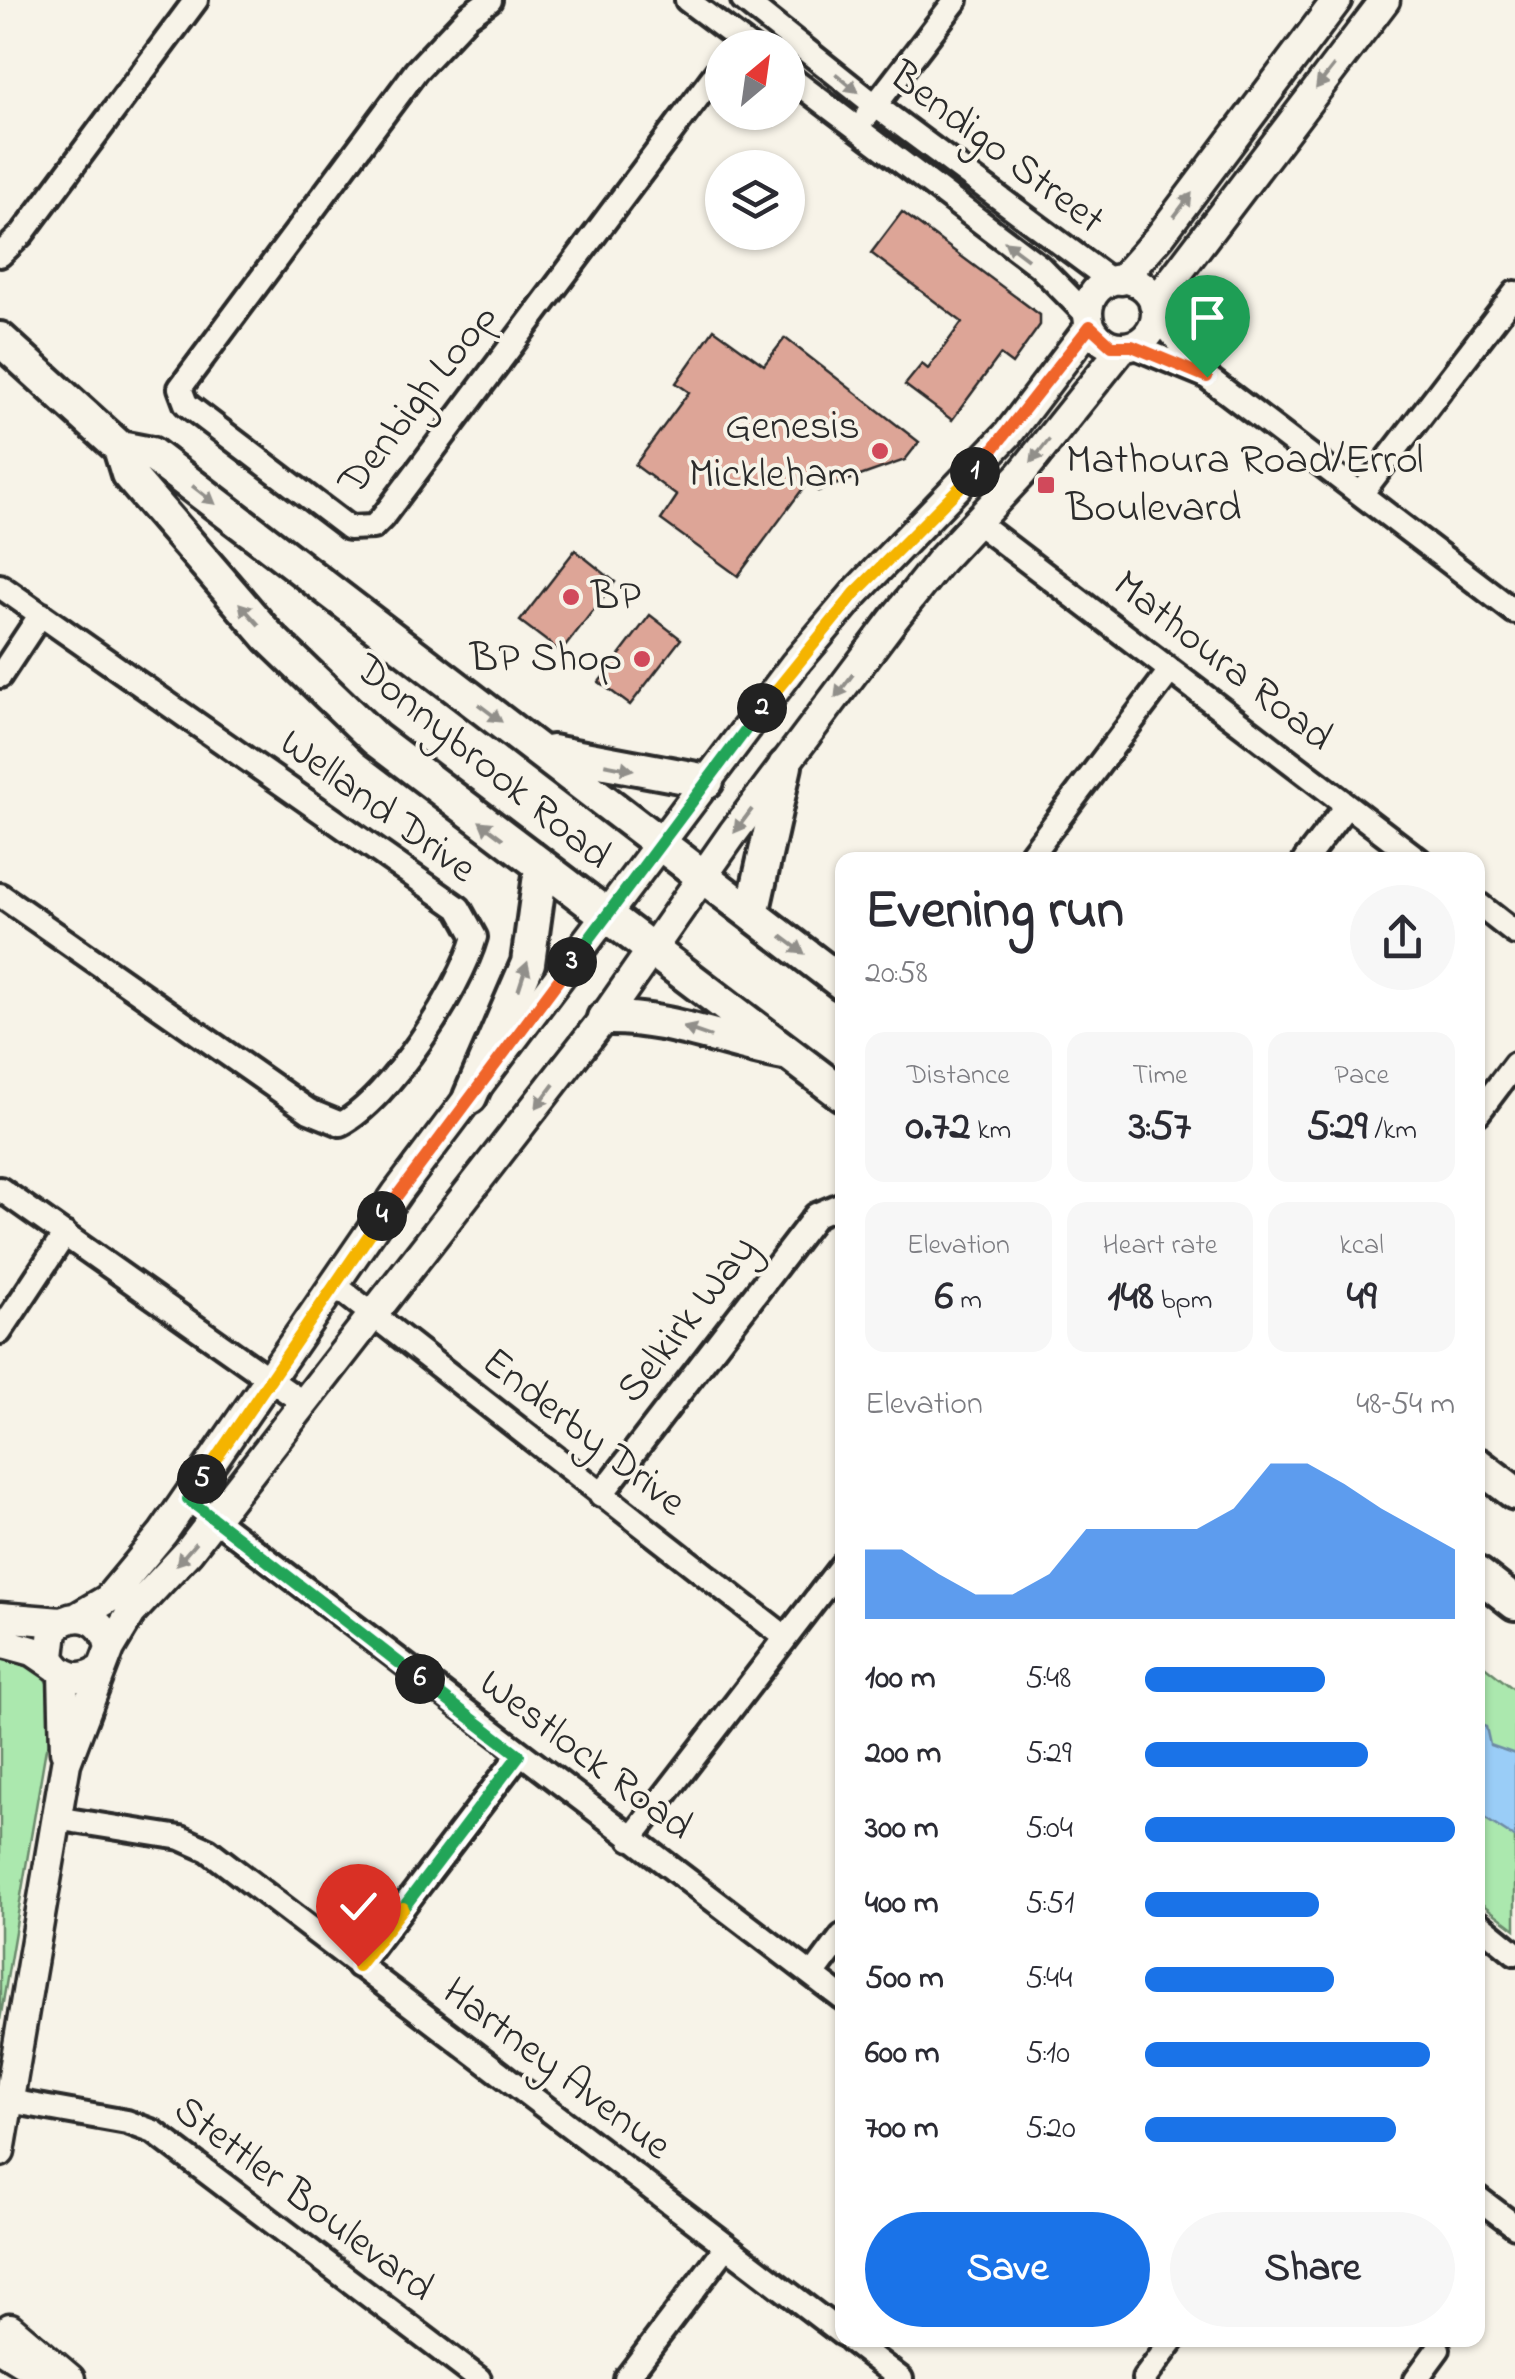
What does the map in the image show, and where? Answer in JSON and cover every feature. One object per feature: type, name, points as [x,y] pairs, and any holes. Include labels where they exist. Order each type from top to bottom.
[{"type":"main road","name":"Donnybrook Road","points":[[0,339],[120,448],[128,474],[313,682],[442,793],[835,1089]]},
{"type":"main road","name":"Donnybrook Road","points":[[120,448],[151,454],[835,978]]},
{"type":"main road","points":[[534,746],[570,758],[707,780]]},
{"type":"main road","points":[[752,914],[784,766]]},
{"type":"main road","points":[[470,1097],[528,962],[541,868]]},
{"type":"main road","points":[[604,1018],[644,1017],[727,1042],[789,1053]]},
{"type":"main road","points":[[1485,1470],[1515,1493]]},
{"type":"main road","points":[[1485,1579],[1515,1603]]},
{"type":"street","points":[[0,256],[22,234],[196,0]]},
{"type":"street","name":"Denbigh Loop","points":[[490,0],[468,16],[416,72],[180,388],[186,404],[349,528],[373,527],[382,518],[705,87]]},
{"type":"street","points":[[687,0],[724,30]]},
{"type":"street","name":"Bendigo Street","points":[[744,0],[876,106],[1116,281]]},
{"type":"street","points":[[854,129],[956,0]]},
{"type":"street","points":[[66,1763],[58,1670],[48,1648],[53,1630],[118,1588],[188,1499],[397,1193],[707,780],[855,593],[995,449],[1089,321],[1094,294],[1116,281],[1160,236],[1337,0]]},
{"type":"street","points":[[0,2150],[66,1763],[106,1658],[131,1613],[214,1520],[302,1402],[458,1210],[928,577],[979,524],[1128,346],[1149,334],[1155,309],[1385,0]]},
{"type":"street","name":"Bendigo Street","points":[[805,90],[1038,266],[1089,321]]},
{"type":"street","points":[[1116,281],[1142,286],[1207,377],[1515,612]]},
{"type":"street","points":[[1362,494],[1515,293]]},
{"type":"street","points":[[1089,321],[1104,342],[1128,346],[1207,377]]},
{"type":"street","name":"Mathoura Road","points":[[979,524],[1409,852]]},
{"type":"street","points":[[0,586],[42,614],[0,676]]},
{"type":"street","name":"Welland Drive","points":[[0,895],[309,1112],[341,1124],[368,1106],[424,1034],[460,974],[476,937],[459,908],[42,614]]},
{"type":"street","points":[[1033,852],[1170,670]]},
{"type":"street","points":[[1311,852],[1347,805]]},
{"type":"street","points":[[1485,909],[1515,933]]},
{"type":"street","points":[[1485,1104],[1515,1064]]},
{"type":"street","points":[[0,1190],[302,1402]]},
{"type":"street","name":"Selkirk Way","points":[[601,1495],[816,1216],[835,1207]]},
{"type":"street","points":[[0,1332],[65,1234]]},
{"type":"street","name":"Enderby Drive","points":[[336,1286],[786,1637]]},
{"type":"street","name":"Westlock Road","points":[[188,1499],[835,1993]]},
{"type":"street","points":[[632,1839],[835,1575]]},
{"type":"street","points":[[0,1617],[70,1619],[104,1630],[106,1658]]},
{"type":"street","points":[[0,1642],[33,1651],[58,1670],[83,1678],[106,1658]]},
{"type":"street","points":[[358,1966],[519,1755]]},
{"type":"street","name":"Hartney Avenue","points":[[55,1818],[196,1843],[835,2329]]},
{"type":"street","points":[[1485,1933],[1515,1953]]},
{"type":"street","points":[[812,1975],[835,1945]]},
{"type":"street","name":"Stettler Boulevard","points":[[9,2101],[127,2122],[154,2132],[464,2374]]},
{"type":"street","points":[[1485,2203],[1515,2226]]},
{"type":"street","points":[[626,2379],[726,2247]]},
{"type":"street","points":[[2,2331],[50,2379]]},
{"type":"street","points":[[2,2331],[70,2379]]},
{"type":"street","points":[[859,2347],[901,2379]]},
{"type":"street","points":[[1144,2379],[1168,2347]]},
{"type":"street","points":[[1416,2379],[1438,2350]]},
{"type":"green space","points":[[0,1654],[31,1667],[47,1682],[56,1737],[46,1748],[0,2020]]},
{"type":"green space","points":[[1485,1666],[1515,1690],[1515,1929],[1485,1906]]},
{"type":"water","points":[[1485,1727],[1490,1745],[1515,1754],[1515,1838],[1485,1819]]},
{"type":"building","points":[[902,212],[1040,315],[1040,325],[1012,364],[1000,355],[952,420],[905,385],[922,364],[928,369],[962,322],[871,253]]},
{"type":"building","points":[[714,329],[764,365],[785,338],[919,442],[905,460],[818,491],[807,483],[738,576],[661,520],[677,496],[635,465],[689,392],[676,383]]},
{"type":"building","points":[[575,550],[615,582],[561,652],[520,621]]},
{"type":"building","points":[[650,615],[681,639],[630,705],[599,682]]},
{"type":"place","name":"Genesis Mickleham","points":[[880,451]]},
{"type":"place","name":"Mathoura Road/Errol Boulevard","points":[[1046,485]]},
{"type":"place","name":"BP","points":[[571,597]]},
{"type":"place","name":"BP Shop","points":[[642,659]]},
{"type":"route","points":[[358,1966],[519,1755],[188,1499],[397,1193],[795,664],[855,593],[1008,434],[1090,326],[1112,346],[1132,346],[1207,377]]}]
